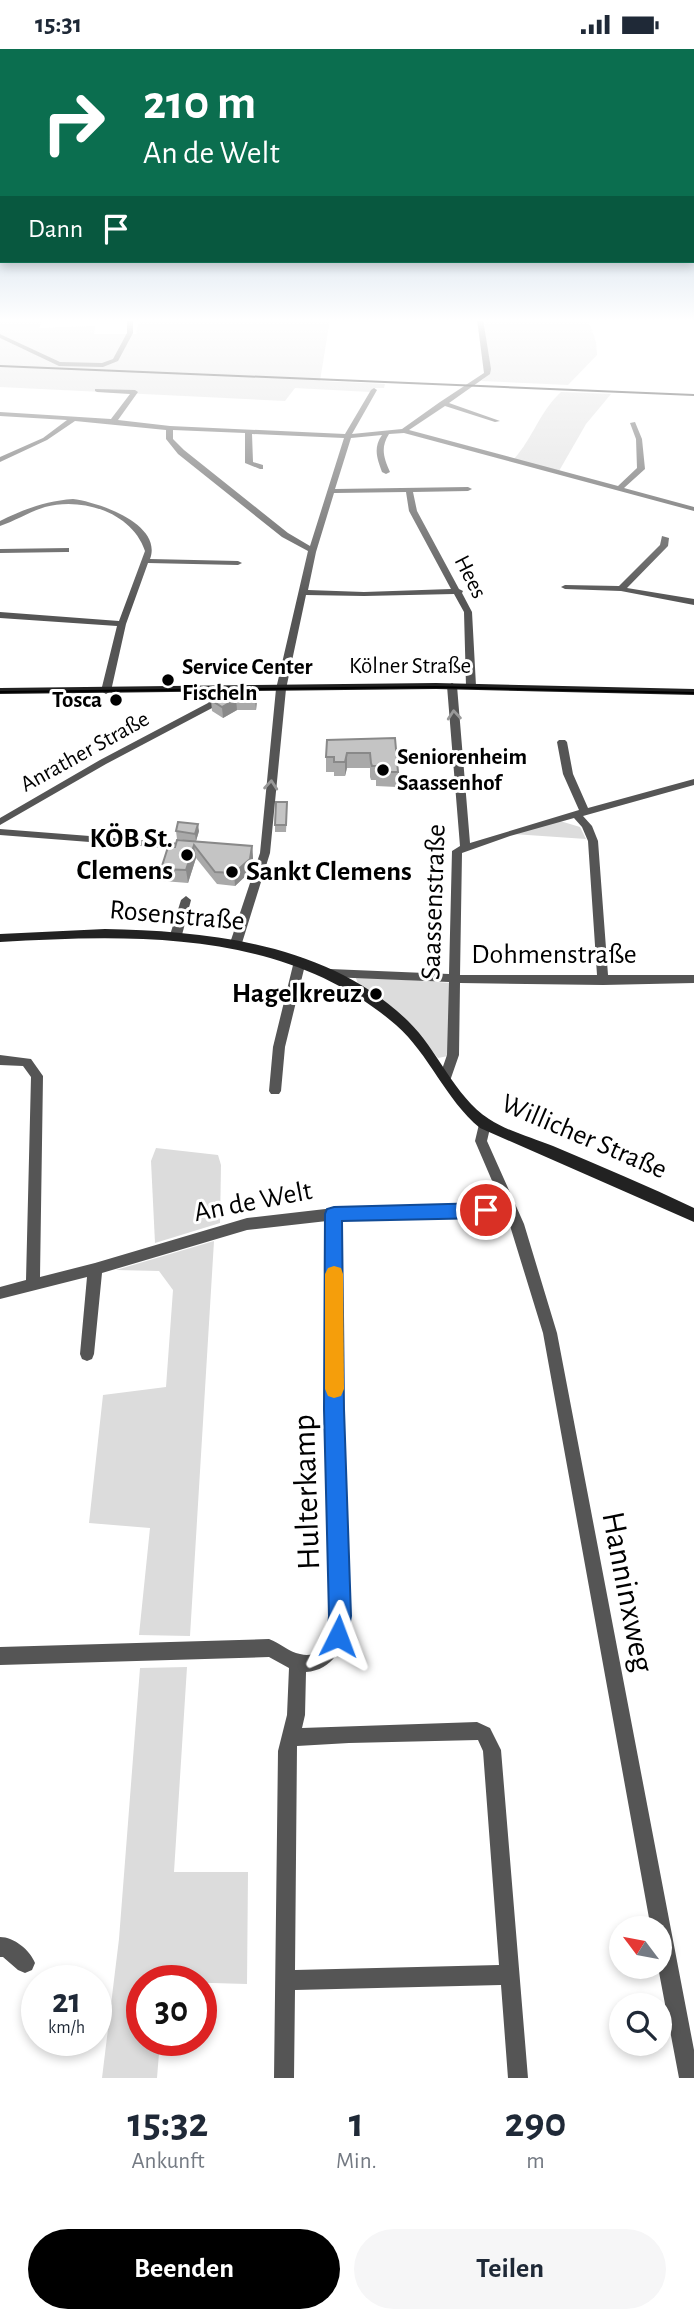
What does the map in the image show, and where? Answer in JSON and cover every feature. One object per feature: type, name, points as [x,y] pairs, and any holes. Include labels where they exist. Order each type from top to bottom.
[{"type":"main road","name":"Kölner Straße","points":[[0,691],[219,691],[471,686],[694,691]]},
{"type":"main road","name":"Rosenstraße","points":[[0,938],[129,932],[176,935],[236,943],[300,961],[343,980]]},
{"type":"main road","name":"Willicher Straße","points":[[343,980],[402,1023],[464,1106],[485,1124],[694,1215]]},
{"type":"street","points":[[0,414],[248,432],[349,436],[404,431],[694,509]]},
{"type":"street","points":[[113,421],[119,414]]},
{"type":"street","points":[[236,943],[265,853],[281,689],[302,592],[312,550],[350,430],[360,414]]},
{"type":"street","points":[[404,431],[427,414]]},
{"type":"street","points":[[475,414],[497,421]]},
{"type":"street","points":[[0,460],[45,439],[74,418]]},
{"type":"street","points":[[619,489],[641,469],[639,439],[633,423]]},
{"type":"street","points":[[170,428],[169,439],[181,452],[285,535],[312,550]]},
{"type":"street","points":[[248,432],[250,463],[260,467]]},
{"type":"street","points":[[386,472],[378,453],[378,444],[387,433]]},
{"type":"street","points":[[332,491],[468,489]]},
{"type":"street","name":"Hees","points":[[409,491],[413,511],[459,591],[468,612],[471,686]]},
{"type":"street","points":[[0,524],[63,501],[95,503],[124,518],[147,544],[149,551],[122,624],[106,691]]},
{"type":"street","points":[[621,589],[664,546],[665,538]]},
{"type":"street","points":[[0,551],[66,550]]},
{"type":"street","points":[[146,561],[238,563]]},
{"type":"street","points":[[565,587],[621,589],[694,602]]},
{"type":"street","points":[[302,592],[364,594],[459,591]]},
{"type":"street","points":[[0,615],[122,624]]},
{"type":"street","name":"Saassenstraße","points":[[445,1078],[453,1055],[457,851],[465,846],[452,686]]},
{"type":"street","name":"Anrather Straße","points":[[0,822],[103,762],[211,705],[218,698],[219,691]]},
{"type":"street","points":[[562,742],[568,774],[593,841],[603,981]]},
{"type":"street","points":[[465,846],[694,782]]},
{"type":"street","points":[[0,831],[203,848]]},
{"type":"street","points":[[253,852],[265,853]]},
{"type":"street","points":[[176,935],[186,900]]},
{"type":"street","points":[[275,1091],[279,1047],[300,961]]},
{"type":"street","name":"Dohmenstraße","points":[[330,973],[456,979],[694,979]]},
{"type":"street","points":[[0,1060],[27,1062],[37,1076],[33,1285]]},
{"type":"street","name":"Hanninxweg","points":[[485,1124],[481,1141],[517,1224],[550,1333],[689,2078]]},
{"type":"street","name":"An de Welt","points":[[0,1293],[95,1269],[247,1224],[334,1214],[509,1210]]},
{"type":"street","name":"Hulterkamp","points":[[298,1663],[308,1663],[325,1656],[340,1629],[334,1409],[334,1214]]},
{"type":"street","points":[[87,1354],[95,1269]]},
{"type":"street","points":[[0,1655],[270,1648],[298,1663],[296,1715],[290,1738],[284,2078]]},
{"type":"street","points":[[290,1738],[477,1731],[484,1734],[492,1750],[518,2078]]},
{"type":"street","points":[[0,1947],[7,1947],[25,1963]]},
{"type":"street","points":[[286,1980],[511,1975]]},
{"type":"shaded area","points":[[543,414],[595,414],[559,471],[514,459]]},
{"type":"shaded area","points":[[560,821],[580,827],[586,839],[513,834]]},
{"type":"shaded area","points":[[356,978],[452,983],[448,1056],[438,1058],[418,1034],[358,984]]},
{"type":"shaded area","points":[[156,1148],[218,1155],[221,1165],[220,1223],[155,1243],[151,1161]]},
{"type":"shaded area","points":[[214,1241],[190,1636],[139,1635],[150,1528],[89,1523],[103,1395],[166,1387],[173,1290],[159,1271],[116,1270]]},
{"type":"shaded area","points":[[187,1667],[174,1872],[248,1872],[247,1984],[217,1983],[217,1965],[126,1965],[126,2056],[159,2056],[157,2078],[102,2078],[105,2056],[112,2056],[112,1996],[119,1939],[140,1668]]},
{"type":"building","points":[[230,689],[256,689],[255,699],[236,699],[222,707],[211,700]]},
{"type":"building","points":[[395,738],[398,772],[376,772],[370,753],[347,753],[345,762],[334,762],[334,757],[326,757],[327,740]]},
{"type":"building","points":[[276,802],[287,802],[286,825],[275,825]]},
{"type":"building","points":[[178,822],[198,824],[195,834],[176,831]]},
{"type":"building","points":[[177,840],[252,846],[250,859],[234,873],[215,872],[194,845],[186,870],[161,869],[168,847],[175,847]]},
{"type":"tram line","points":[[0,692],[435,687],[694,693]]},
{"type":"slow traffic","points":[[334,1274],[334,1389]]},
{"type":"place","name":"Service Center Fischeln","points":[[168,680]]},
{"type":"place","name":"Tosca","points":[[116,700]]},
{"type":"place","name":"Seniorenheim Saassenhof","points":[[383,770]]},
{"type":"place","name":"KÖB St. Clemens","points":[[187,855]]},
{"type":"place","name":"Sankt Clemens","points":[[232,872]]},
{"type":"place","name":"Hagelkreuz","points":[[376,994]]},
{"type":"route","points":[[338,1636],[340,1616],[334,1409],[334,1214],[486,1210]]}]
